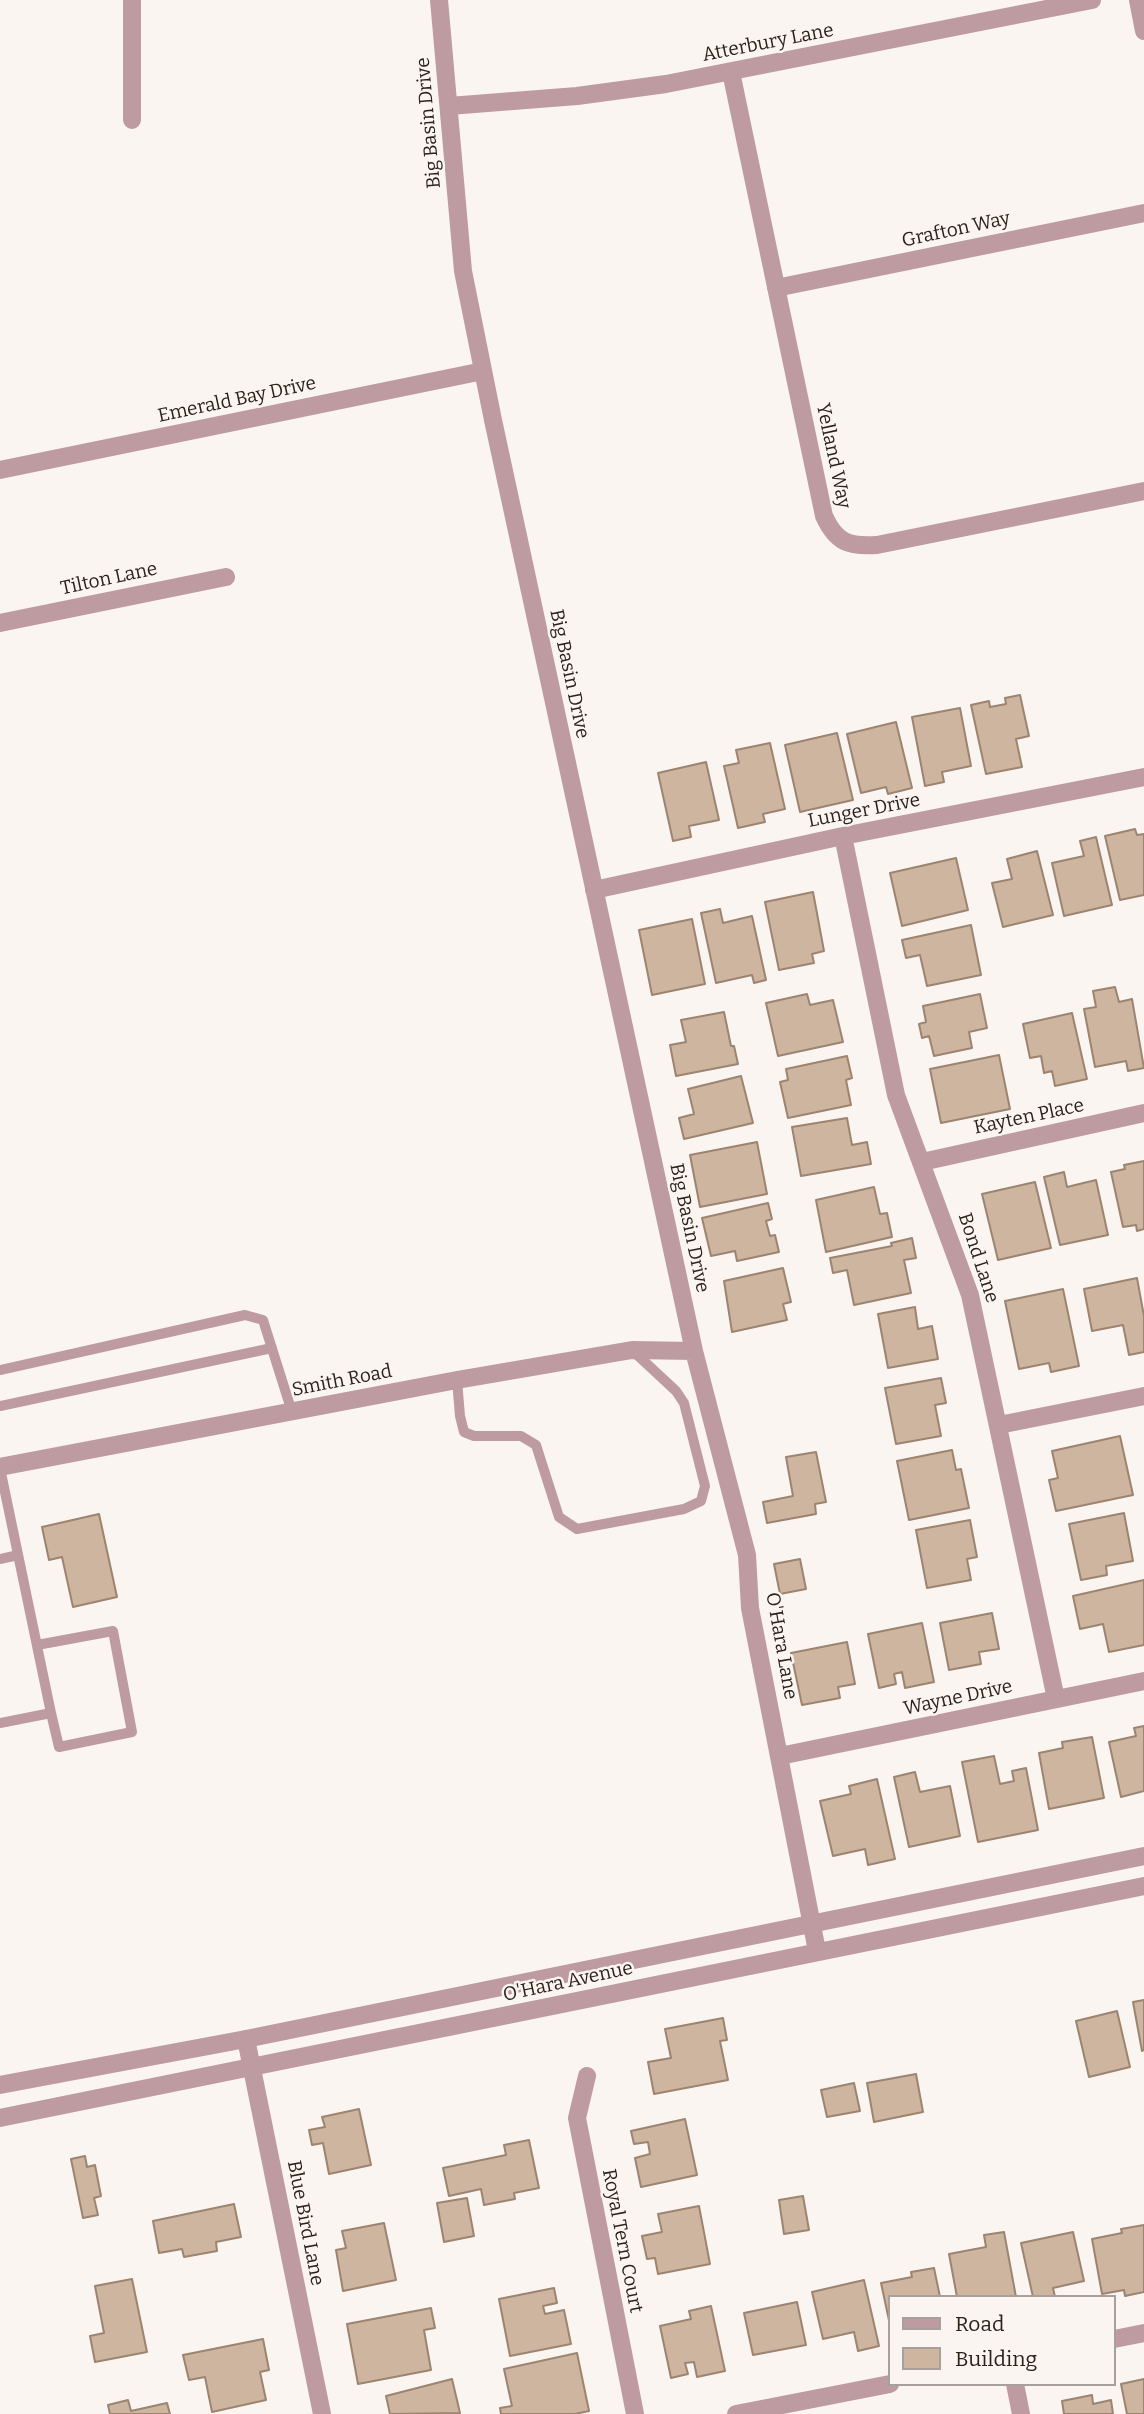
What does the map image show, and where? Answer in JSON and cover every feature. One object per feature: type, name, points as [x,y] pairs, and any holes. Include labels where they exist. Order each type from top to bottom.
[{"type":"street","points":[[132,0],[132,120]]},
{"type":"street","name":"Big Basin Drive","points":[[439,0],[463,271],[694,1351]]},
{"type":"street","name":"Atterbury Lane","points":[[449,106],[623,90],[731,72],[1092,0]]},
{"type":"street","points":[[1138,0],[1144,31]]},
{"type":"street","name":"Yelland Way","points":[[731,72],[824,516],[831,531],[843,541],[858,546],[877,545],[1144,491]]},
{"type":"street","name":"Grafton Way","points":[[776,288],[1144,213]]},
{"type":"street","name":"Emerald Bay Drive","points":[[0,470],[483,371]]},
{"type":"street","name":"Tilton Lane","points":[[0,623],[226,577]]},
{"type":"street","name":"Lunger Drive","points":[[594,890],[842,836],[1144,777]]},
{"type":"street","name":"Bond Lane","points":[[842,836],[895,1095],[970,1295],[1056,1699]]},
{"type":"street","name":"Kayten Place","points":[[922,1162],[1144,1113]]},
{"type":"street","name":"Smith Road","points":[[0,1468],[457,1380],[632,1350],[694,1351]]},
{"type":"street","name":"O'Hara Lane","points":[[694,1351],[747,1555],[750,1608],[817,1951]]},
{"type":"street","points":[[999,1425],[1144,1396]]},
{"type":"street","name":"Wayne Drive","points":[[780,1756],[1144,1681]]},
{"type":"street","name":"O'Hara Avenue","points":[[0,2085],[246,2039],[1144,1856]]},
{"type":"street","name":"O'Hara Avenue","points":[[0,2118],[1144,1886]]},
{"type":"street","name":"Blue Bird Lane","points":[[246,2039],[322,2414]]},
{"type":"street","name":"Royal Tern Court","points":[[587,2076],[577,2118],[635,2414]]},
{"type":"street","points":[[1116,2339],[1144,2333]]},
{"type":"street","points":[[736,2414],[888,2384]]},
{"type":"street","points":[[1016,2386],[1021,2414]]},
{"type":"lane","points":[[0,1370],[245,1315],[262,1320],[292,1412]]},
{"type":"lane","points":[[0,1406],[272,1348]]},
{"type":"lane","points":[[457,1380],[464,1432],[474,1436],[521,1436],[536,1445],[559,1517],[577,1529],[684,1509],[701,1501],[705,1486],[684,1403],[676,1391],[632,1350]]},
{"type":"lane","points":[[0,1468],[51,1713],[59,1747],[132,1732],[113,1631],[37,1645]]},
{"type":"lane","points":[[0,1559],[18,1555]]},
{"type":"lane","points":[[0,1723],[51,1713]]},
{"type":"building","points":[[1020,695],[1029,736],[1016,739],[1022,767],[986,774],[971,705],[989,701],[990,707],[1006,704],[1005,698]]},
{"type":"building","points":[[960,708],[971,766],[942,772],[944,782],[925,786],[912,717]]},
{"type":"building","points":[[896,722],[912,788],[888,794],[886,787],[861,793],[847,734]]},
{"type":"building","points":[[837,733],[853,800],[800,812],[785,745]]},
{"type":"building","points":[[770,743],[785,809],[763,814],[765,822],[738,828],[724,766],[739,763],[736,750]]},
{"type":"building","points":[[706,762],[719,820],[689,826],[691,837],[673,841],[658,773]]},
{"type":"building","points":[[1135,829],[1137,835],[1144,834],[1144,895],[1120,900],[1105,836]]},
{"type":"building","points":[[1096,837],[1112,905],[1064,916],[1052,863],[1084,856],[1080,841]]},
{"type":"building","points":[[1037,851],[1053,915],[1003,927],[992,883],[1012,879],[1007,859]]},
{"type":"building","points":[[956,858],[968,910],[902,926],[890,873]]},
{"type":"building","points":[[813,892],[824,951],[812,954],[814,963],[779,970],[765,902]]},
{"type":"building","points":[[720,909],[723,923],[752,916],[766,980],[754,983],[752,975],[716,983],[701,913]]},
{"type":"building","points":[[692,919],[705,984],[652,995],[639,930]]},
{"type":"building","points":[[971,925],[981,975],[927,986],[920,955],[906,958],[902,940]]},
{"type":"building","points":[[1115,987],[1119,1002],[1132,999],[1144,1068],[1128,1071],[1126,1061],[1095,1067],[1084,1009],[1096,1007],[1093,991]]},
{"type":"building","points":[[807,994],[810,1005],[833,1000],[843,1042],[778,1056],[766,1003]]},
{"type":"building","points":[[980,994],[987,1028],[969,1032],[972,1048],[934,1056],[929,1036],[922,1038],[919,1024],[926,1022],[923,1006]]},
{"type":"building","points":[[724,1012],[738,1064],[676,1076],[670,1045],[686,1042],[681,1020]]},
{"type":"building","points":[[1072,1013],[1087,1079],[1055,1086],[1052,1071],[1044,1073],[1041,1056],[1030,1058],[1023,1024]]},
{"type":"building","points":[[999,1055],[1010,1109],[941,1123],[930,1069]]},
{"type":"building","points":[[847,1056],[852,1078],[846,1080],[851,1105],[788,1118],[780,1082],[788,1080],[786,1069]]},
{"type":"building","points":[[741,1076],[753,1123],[684,1139],[679,1118],[694,1114],[688,1089]]},
{"type":"building","points":[[847,1118],[852,1145],[867,1142],[871,1164],[801,1176],[792,1127]]},
{"type":"building","points":[[757,1142],[767,1194],[700,1207],[690,1155]]},
{"type":"building","points":[[1144,1161],[1144,1229],[1137,1231],[1136,1225],[1123,1227],[1111,1172],[1125,1169],[1124,1165]]},
{"type":"building","points":[[1064,1172],[1067,1187],[1096,1180],[1108,1235],[1060,1245],[1044,1177]]},
{"type":"building","points":[[1035,1182],[1051,1248],[998,1260],[982,1194]]},
{"type":"building","points":[[874,1187],[880,1214],[887,1213],[892,1237],[826,1252],[816,1200]]},
{"type":"building","points":[[768,1203],[772,1219],[766,1221],[770,1236],[775,1235],[779,1252],[737,1261],[735,1251],[711,1256],[702,1218]]},
{"type":"building","points":[[912,1238],[916,1258],[904,1260],[911,1293],[854,1305],[847,1270],[833,1273],[830,1258],[892,1246],[891,1243]]},
{"type":"building","points":[[783,1268],[791,1302],[783,1304],[787,1320],[732,1332],[724,1281]]},
{"type":"building","points":[[1137,1278],[1144,1316],[1144,1352],[1129,1355],[1123,1325],[1092,1331],[1084,1289]]},
{"type":"building","points":[[1063,1289],[1079,1366],[1051,1372],[1049,1363],[1019,1369],[1005,1301]]},
{"type":"building","points":[[915,1307],[918,1329],[932,1326],[938,1359],[888,1368],[878,1314]]},
{"type":"building","points":[[941,1378],[946,1403],[935,1405],[941,1436],[896,1444],[885,1388]]},
{"type":"building","points":[[1120,1436],[1133,1495],[1056,1511],[1049,1480],[1058,1478],[1052,1451]]},
{"type":"building","points":[[952,1450],[956,1470],[961,1469],[969,1508],[909,1520],[897,1461]]},
{"type":"building","points":[[816,1452],[826,1502],[815,1504],[816,1514],[767,1523],[763,1502],[793,1496],[786,1457]]},
{"type":"building","points":[[1124,1513],[1133,1561],[1106,1566],[1107,1575],[1081,1580],[1069,1524]]},
{"type":"building","points":[[99,1514],[117,1597],[73,1607],[62,1557],[49,1560],[42,1527]]},
{"type":"building","points":[[970,1520],[977,1557],[967,1559],[971,1580],[927,1588],[916,1530]]},
{"type":"building","points":[[800,1559],[806,1589],[780,1594],[774,1564]]},
{"type":"building","points":[[1144,1580],[1144,1645],[1109,1652],[1103,1624],[1080,1629],[1073,1596]]},
{"type":"building","points":[[992,1613],[999,1649],[979,1652],[981,1664],[949,1670],[940,1623]]},
{"type":"building","points":[[922,1623],[934,1682],[905,1688],[902,1672],[894,1674],[896,1684],[879,1688],[868,1634]]},
{"type":"building","points":[[847,1642],[855,1684],[838,1687],[840,1698],[802,1705],[791,1653]]},
{"type":"building","points":[[1144,1726],[1144,1791],[1121,1797],[1109,1742],[1136,1736],[1134,1728]]},
{"type":"building","points":[[1092,1737],[1104,1798],[1049,1809],[1039,1753],[1063,1748],[1062,1742]]},
{"type":"building","points":[[994,1756],[1000,1784],[1014,1781],[1012,1771],[1026,1768],[1038,1830],[978,1842],[962,1762]]},
{"type":"building","points":[[915,1772],[920,1792],[950,1786],[960,1836],[909,1847],[894,1777]]},
{"type":"building","points":[[877,1779],[895,1859],[868,1865],[865,1849],[833,1856],[820,1801],[851,1794],[849,1786]]},
{"type":"building","points":[[1144,2000],[1144,2050],[1142,2051],[1133,2002]]},
{"type":"building","points":[[1117,2011],[1130,2067],[1089,2077],[1076,2021]]},
{"type":"building","points":[[723,2018],[727,2040],[720,2041],[728,2080],[654,2094],[648,2062],[671,2058],[665,2029]]},
{"type":"building","points":[[916,2074],[923,2112],[874,2122],[867,2083]]},
{"type":"building","points":[[854,2083],[860,2111],[827,2117],[821,2090]]},
{"type":"building","points":[[359,2109],[371,2165],[329,2174],[323,2143],[312,2145],[309,2130],[325,2127],[322,2117]]},
{"type":"building","points":[[685,2119],[697,2175],[641,2187],[635,2158],[650,2154],[648,2142],[634,2144],[631,2131]]},
{"type":"building","points":[[529,2140],[539,2188],[514,2193],[515,2199],[484,2205],[481,2189],[449,2196],[443,2168],[506,2155],[504,2145]]},
{"type":"building","points":[[85,2156],[87,2167],[95,2165],[101,2196],[94,2198],[98,2215],[83,2218],[71,2159]]},
{"type":"building","points":[[803,2196],[809,2230],[784,2234],[779,2200]]},
{"type":"building","points":[[467,2198],[474,2236],[444,2242],[437,2203]]},
{"type":"building","points":[[234,2204],[241,2237],[216,2242],[217,2251],[184,2257],[182,2249],[159,2253],[153,2221]]},
{"type":"building","points":[[699,2206],[710,2264],[658,2274],[655,2258],[647,2259],[642,2236],[662,2232],[658,2214]]},
{"type":"building","points":[[384,2223],[396,2280],[343,2291],[336,2250],[346,2248],[342,2231]]},
{"type":"building","points":[[1144,2225],[1144,2292],[1125,2296],[1124,2290],[1102,2294],[1092,2239],[1122,2233],[1121,2229]]},
{"type":"building","points":[[1004,2232],[1016,2295],[957,2295],[949,2254],[986,2247],[984,2235]]},
{"type":"building","points":[[1073,2232],[1084,2281],[1053,2288],[1055,2295],[1033,2295],[1021,2243]]},
{"type":"building","points":[[934,2268],[940,2295],[888,2295],[888,2316],[881,2283],[912,2277],[911,2272]]},
{"type":"building","points":[[132,2279],[147,2352],[95,2362],[90,2336],[104,2333],[95,2286]]},
{"type":"building","points":[[864,2280],[879,2346],[858,2351],[854,2332],[823,2339],[812,2292]]},
{"type":"building","points":[[554,2288],[557,2303],[543,2306],[545,2314],[564,2310],[571,2344],[510,2356],[499,2299]]},
{"type":"building","points":[[797,2302],[806,2345],[753,2355],[744,2313]]},
{"type":"building","points":[[711,2306],[725,2371],[697,2377],[694,2362],[685,2363],[688,2374],[671,2378],[660,2326],[691,2319],[689,2311]]},
{"type":"building","points":[[431,2308],[435,2328],[424,2330],[431,2370],[358,2384],[347,2324]]},
{"type":"building","points":[[263,2339],[269,2370],[260,2372],[266,2400],[212,2412],[205,2377],[189,2380],[183,2355]]},
{"type":"building","points":[[577,2353],[589,2411],[575,2414],[501,2414],[500,2408],[512,2406],[504,2369]]},
{"type":"building","points":[[452,2379],[460,2413],[390,2414],[386,2396]]},
{"type":"building","points":[[1144,2379],[1144,2414],[1127,2414],[1121,2384]]},
{"type":"building","points":[[1092,2395],[1093,2404],[1111,2400],[1113,2414],[1064,2414],[1062,2401]]},
{"type":"building","points":[[128,2400],[131,2411],[167,2403],[170,2414],[110,2414],[108,2405]]}]
